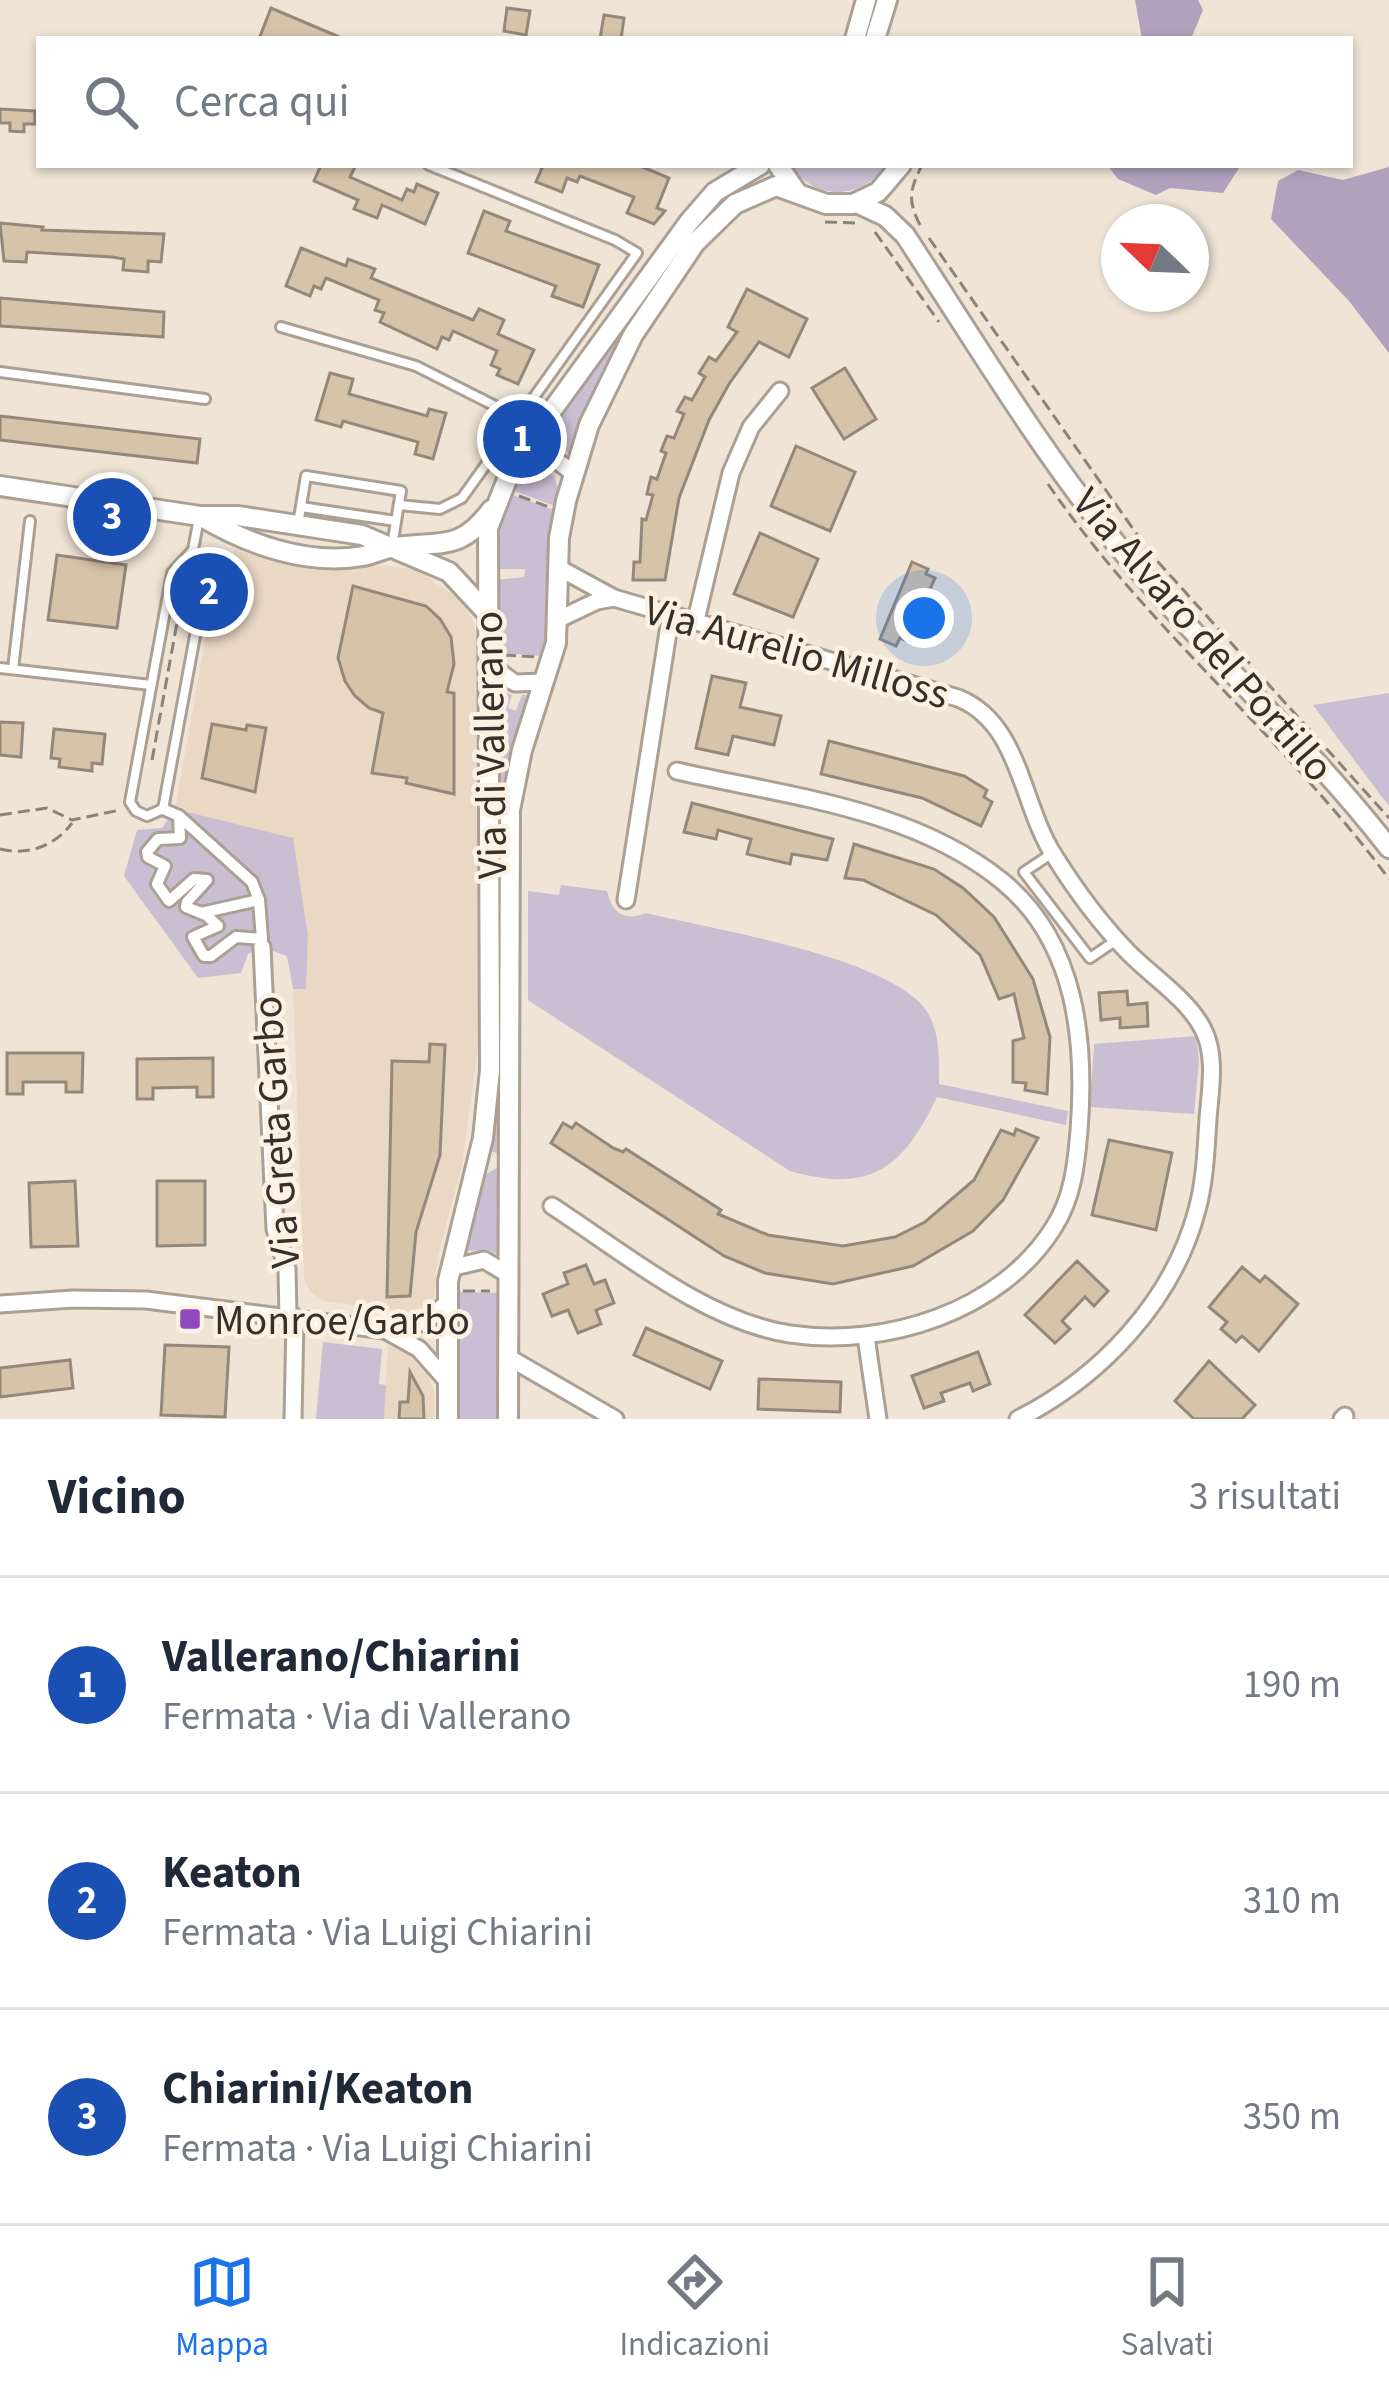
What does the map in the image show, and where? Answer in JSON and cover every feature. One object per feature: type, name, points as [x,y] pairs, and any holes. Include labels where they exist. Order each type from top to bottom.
[{"type":"street","points":[[856,36],[866,0]]},
{"type":"street","points":[[876,36],[886,0]]},
{"type":"street","name":"Via di Vallerano","points":[[448,1419],[450,1268],[476,1174],[488,1088],[491,659],[486,548],[520,454],[698,211],[715,192],[755,168]]},
{"type":"street","points":[[780,168],[796,191]]},
{"type":"street","points":[[857,203],[878,193],[898,170]]},
{"type":"street","name":"Via Alvaro del Portillo","points":[[898,170],[894,204],[905,235]]},
{"type":"street","name":"Via di Vallerano","points":[[508,1419],[504,1283],[510,810],[522,749],[552,659],[561,521],[573,473],[623,352],[703,233],[727,209],[776,186],[832,205],[857,203]]},
{"type":"street","name":"Via Alvaro del Portillo","points":[[857,203],[885,216],[905,235],[1101,525],[1359,808],[1389,848]]},
{"type":"street","points":[[696,620],[731,473],[751,427],[780,391]]},
{"type":"street","points":[[520,454],[552,457],[573,473]]},
{"type":"street","points":[[0,486],[200,516],[299,516],[362,535],[449,572],[488,615]]},
{"type":"street","points":[[200,516],[244,539],[312,556],[360,556],[392,547],[459,541],[500,499]]},
{"type":"street","name":"Via Aurelio Milloss","points":[[559,568],[614,598],[974,704],[1003,738],[1052,853],[1117,940],[1191,1012],[1207,1038],[1211,1077],[1200,1199],[1180,1257],[1149,1309],[1081,1379],[1018,1419]]},
{"type":"street","name":"Via Aurelio Milloss","points":[[557,620],[614,598]]},
{"type":"street","points":[[626,900],[671,613]]},
{"type":"street","points":[[491,659],[515,683],[544,682]]},
{"type":"street","points":[[552,1205],[700,1301],[736,1319],[789,1334],[866,1337],[920,1325],[981,1294],[1034,1253],[1066,1204],[1080,1118],[1080,1031],[1064,973],[1034,920],[1002,881],[914,829],[677,771]]},
{"type":"street","points":[[163,809],[178,816],[252,883],[259,900],[262,943],[236,937],[217,953],[204,956],[193,937],[218,926],[186,907],[207,880],[194,879],[169,901],[157,884],[165,866],[147,852],[158,839],[180,838],[178,816]]},
{"type":"street","points":[[200,913],[259,900]]},
{"type":"street","name":"Via Greta Garbo","points":[[262,943],[275,1229],[287,1269],[292,1317],[293,1419]]},
{"type":"street","points":[[450,1268],[484,1260],[504,1283]]},
{"type":"street","points":[[0,1304],[146,1300],[385,1330],[425,1322],[451,1297]]},
{"type":"street","points":[[385,1330],[419,1348],[448,1382]]},
{"type":"street","points":[[866,1337],[878,1419]]},
{"type":"street","points":[[508,1357],[615,1419]]},
{"type":"lane","points":[[399,505],[440,509],[458,501],[637,253],[436,168]]},
{"type":"lane","points":[[281,327],[416,366],[517,417]]},
{"type":"lane","points":[[0,372],[205,399]]},
{"type":"lane","points":[[392,547],[401,491],[306,476],[299,516],[396,521]]},
{"type":"lane","points":[[193,550],[207,571],[163,809],[147,816],[132,807],[138,758],[172,573],[193,550],[200,516]]},
{"type":"lane","points":[[244,539],[247,518]]},
{"type":"lane","points":[[13,669],[30,520]]},
{"type":"lane","points":[[360,556],[362,535]]},
{"type":"lane","points":[[0,668],[152,685]]},
{"type":"lane","points":[[1052,853],[1024,872],[1090,958],[1117,940]]},
{"type":"lane","points":[[1034,920],[1051,907]]},
{"type":"path","points":[[920,168],[909,190],[910,207],[1081,460],[1161,566],[1389,818]]},
{"type":"path","points":[[500,499],[555,509]]},
{"type":"path","points":[[138,758],[152,760],[187,567]]},
{"type":"path","points":[[491,659],[552,659]]},
{"type":"path","points":[[0,815],[47,808],[72,820],[132,807]]},
{"type":"path","points":[[0,849],[26,852],[42,847],[58,839],[72,820]]},
{"type":"path","points":[[451,1297],[504,1283]]},
{"type":"shaded area","points":[[1135,0],[1198,0],[1203,10],[1192,36],[1141,36]]},
{"type":"shaded area","points":[[1389,167],[1389,353],[1349,301],[1271,219],[1278,181],[1298,170],[1343,180]]},
{"type":"shaded area","points":[[794,168],[884,168],[864,185],[838,192],[812,186]]},
{"type":"shaded area","points":[[1109,168],[1239,168],[1223,193],[1170,188],[1156,195],[1118,179]]},
{"type":"shaded area","points":[[636,309],[594,390],[570,454],[558,446],[563,438],[549,428]]},
{"type":"shaded area","points":[[533,467],[554,476],[559,490],[555,506],[509,489],[519,474]]},
{"type":"shaded area","points":[[507,493],[554,510],[543,656],[500,653],[495,580],[524,577],[525,569],[494,569],[497,527]]},
{"type":"shaded area","points":[[236,549],[271,562],[416,570],[458,598],[472,618],[479,646],[478,1047],[462,1165],[438,1255],[434,1297],[427,1306],[409,1313],[324,1301],[310,1291],[304,1279],[293,989],[305,989],[308,936],[175,809],[219,562]]},
{"type":"shaded area","points":[[499,689],[512,695],[508,708],[516,711],[522,695],[530,695],[500,807]]},
{"type":"shaded area","points":[[1389,693],[1389,806],[1313,705]]},
{"type":"shaded area","points":[[175,809],[293,838],[308,936],[306,989],[293,989],[287,956],[262,947],[248,954],[241,973],[198,978],[124,876],[137,830],[162,828]]},
{"type":"shaded area","points":[[561,885],[607,891],[612,905],[625,916],[646,913],[751,936],[867,971],[898,986],[928,1013],[938,1042],[939,1084],[1068,1111],[1066,1125],[937,1097],[911,1142],[881,1169],[842,1179],[790,1171],[528,1000],[528,891],[559,895]]},
{"type":"shaded area","points":[[1196,1036],[1199,1060],[1194,1114],[1090,1107],[1094,1044]]},
{"type":"shaded area","points":[[501,1058],[501,1256],[488,1250],[463,1251],[484,1175],[497,1168],[499,1154],[491,1151],[486,1163]]},
{"type":"shaded area","points":[[456,1292],[498,1293],[499,1419],[457,1419]]},
{"type":"shaded area","points":[[323,1342],[382,1349],[379,1384],[386,1385],[384,1419],[316,1419]]},
{"type":"shaded area","points":[[388,1345],[409,1356],[428,1376],[434,1391],[434,1419],[384,1419]]},
{"type":"building","points":[[271,8],[337,36],[260,36]]},
{"type":"building","points":[[507,8],[530,11],[526,35],[504,31]]},
{"type":"building","points":[[604,15],[624,18],[621,36],[600,36]]},
{"type":"building","points":[[0,109],[35,111],[35,124],[24,124],[24,132],[10,131],[10,123],[0,123]]},
{"type":"building","points":[[320,168],[354,168],[350,177],[402,200],[407,189],[414,192],[417,184],[438,193],[425,224],[382,205],[377,218],[354,209],[358,200],[314,181]]},
{"type":"building","points":[[542,168],[645,168],[669,178],[657,208],[665,211],[654,224],[627,213],[634,197],[580,176],[577,182],[567,178],[562,192],[536,182]]},
{"type":"building","points":[[484,211],[510,221],[506,231],[599,265],[583,307],[552,296],[556,286],[468,253]]},
{"type":"building","points":[[0,223],[42,230],[164,234],[161,262],[148,261],[148,272],[123,270],[124,259],[112,257],[27,252],[26,262],[4,261]]},
{"type":"building","points":[[301,248],[346,266],[348,259],[375,269],[371,278],[473,320],[479,309],[504,320],[498,334],[534,350],[518,384],[497,375],[500,369],[491,365],[497,351],[453,331],[449,340],[442,337],[437,349],[380,322],[384,313],[375,310],[379,300],[326,278],[321,289],[314,286],[310,296],[286,286]]},
{"type":"building","points":[[747,289],[807,319],[789,357],[759,342],[729,384],[709,420],[679,498],[665,580],[633,580],[634,562],[640,562],[642,519],[646,520],[653,495],[647,494],[651,477],[657,479],[666,453],[661,451],[667,436],[674,438],[684,414],[677,411],[685,397],[692,400],[705,377],[699,373],[709,357],[716,361],[737,332],[728,327]]},
{"type":"building","points":[[0,298],[164,312],[163,337],[0,326]]},
{"type":"building","points":[[845,368],[876,419],[844,439],[812,388]]},
{"type":"building","points":[[330,373],[353,379],[349,394],[427,416],[429,409],[446,413],[433,459],[415,454],[418,442],[343,421],[341,427],[316,420]]},
{"type":"building","points":[[0,416],[200,439],[197,463],[0,440]]},
{"type":"building","points":[[796,446],[855,472],[830,531],[771,506]]},
{"type":"building","points":[[760,533],[818,559],[793,617],[734,594]]},
{"type":"building","points":[[57,555],[126,565],[117,628],[48,620]]},
{"type":"building","points":[[912,562],[935,578],[927,596],[934,599],[924,624],[916,621],[908,641],[900,638],[896,646],[880,639]]},
{"type":"building","points":[[353,586],[426,606],[451,637],[454,664],[447,692],[454,693],[454,794],[406,783],[407,778],[372,773],[383,713],[355,696],[338,658]]},
{"type":"building","points":[[712,676],[746,683],[740,707],[781,716],[774,745],[733,736],[728,755],[696,748]]},
{"type":"building","points":[[0,722],[23,723],[21,757],[0,755]]},
{"type":"building","points":[[212,724],[266,728],[255,792],[202,778]]},
{"type":"building","points":[[54,729],[105,734],[102,764],[92,763],[92,771],[59,767],[60,759],[51,758]]},
{"type":"building","points":[[829,741],[964,776],[987,790],[984,797],[992,802],[981,826],[922,798],[821,774]]},
{"type":"building","points":[[692,803],[833,839],[827,860],[792,854],[790,864],[747,854],[751,839],[718,830],[716,839],[684,832]]},
{"type":"building","points":[[854,844],[934,869],[994,917],[1033,979],[1050,1037],[1047,1094],[1013,1082],[1013,1041],[1024,1038],[1014,994],[999,999],[980,955],[936,915],[863,880],[845,878]]},
{"type":"building","points":[[1127,991],[1128,1005],[1147,1003],[1148,1026],[1120,1028],[1120,1018],[1101,1020],[1099,993]]},
{"type":"building","points":[[430,1044],[445,1045],[440,1155],[416,1232],[410,1296],[387,1297],[392,1061],[429,1062]]},
{"type":"building","points":[[7,1053],[83,1053],[82,1092],[66,1092],[66,1082],[23,1082],[23,1094],[7,1094]]},
{"type":"building","points":[[213,1058],[213,1097],[197,1097],[197,1087],[153,1088],[153,1099],[137,1099],[137,1059]]},
{"type":"building","points":[[563,1123],[572,1128],[576,1123],[613,1148],[626,1149],[721,1210],[718,1214],[768,1235],[843,1246],[895,1237],[925,1222],[974,1180],[1001,1130],[1014,1135],[1016,1129],[1038,1138],[1003,1200],[973,1231],[913,1266],[833,1284],[765,1273],[724,1256],[551,1143]]},
{"type":"building","points":[[1109,1140],[1172,1153],[1156,1230],[1092,1215]]},
{"type":"building","points":[[75,1181],[78,1246],[31,1247],[29,1183]]},
{"type":"building","points":[[157,1181],[205,1181],[205,1245],[157,1246]]},
{"type":"building","points":[[1077,1261],[1108,1291],[1094,1306],[1085,1297],[1062,1321],[1070,1329],[1055,1343],[1025,1315]]},
{"type":"building","points":[[586,1265],[594,1284],[605,1280],[614,1303],[596,1310],[601,1324],[578,1333],[568,1310],[552,1316],[543,1294],[568,1284],[564,1273]]},
{"type":"building","points":[[1242,1267],[1260,1282],[1265,1276],[1298,1304],[1259,1351],[1242,1336],[1236,1342],[1221,1329],[1227,1322],[1209,1307]]},
{"type":"building","points":[[646,1328],[722,1361],[710,1389],[634,1355]]},
{"type":"building","points":[[165,1345],[229,1347],[225,1417],[161,1415]]},
{"type":"building","points":[[978,1352],[990,1384],[973,1391],[970,1383],[941,1393],[944,1401],[924,1408],[912,1376]]},
{"type":"building","points":[[70,1360],[73,1388],[0,1397],[0,1368]]},
{"type":"building","points":[[1209,1361],[1255,1405],[1242,1419],[1194,1419],[1175,1401]]},
{"type":"building","points":[[410,1372],[423,1396],[424,1419],[399,1419],[400,1402],[408,1402]]},
{"type":"building","points":[[759,1379],[841,1382],[840,1412],[758,1409]]},
{"type":"place","name":"Vallerano/Chiarini","points":[[522,439]]},
{"type":"place","name":"Chiarini/Keaton","points":[[112,517]]},
{"type":"place","name":"Keaton","points":[[209,592]]},
{"type":"place","name":"Monroe/Garbo","points":[[190,1319]]}]
